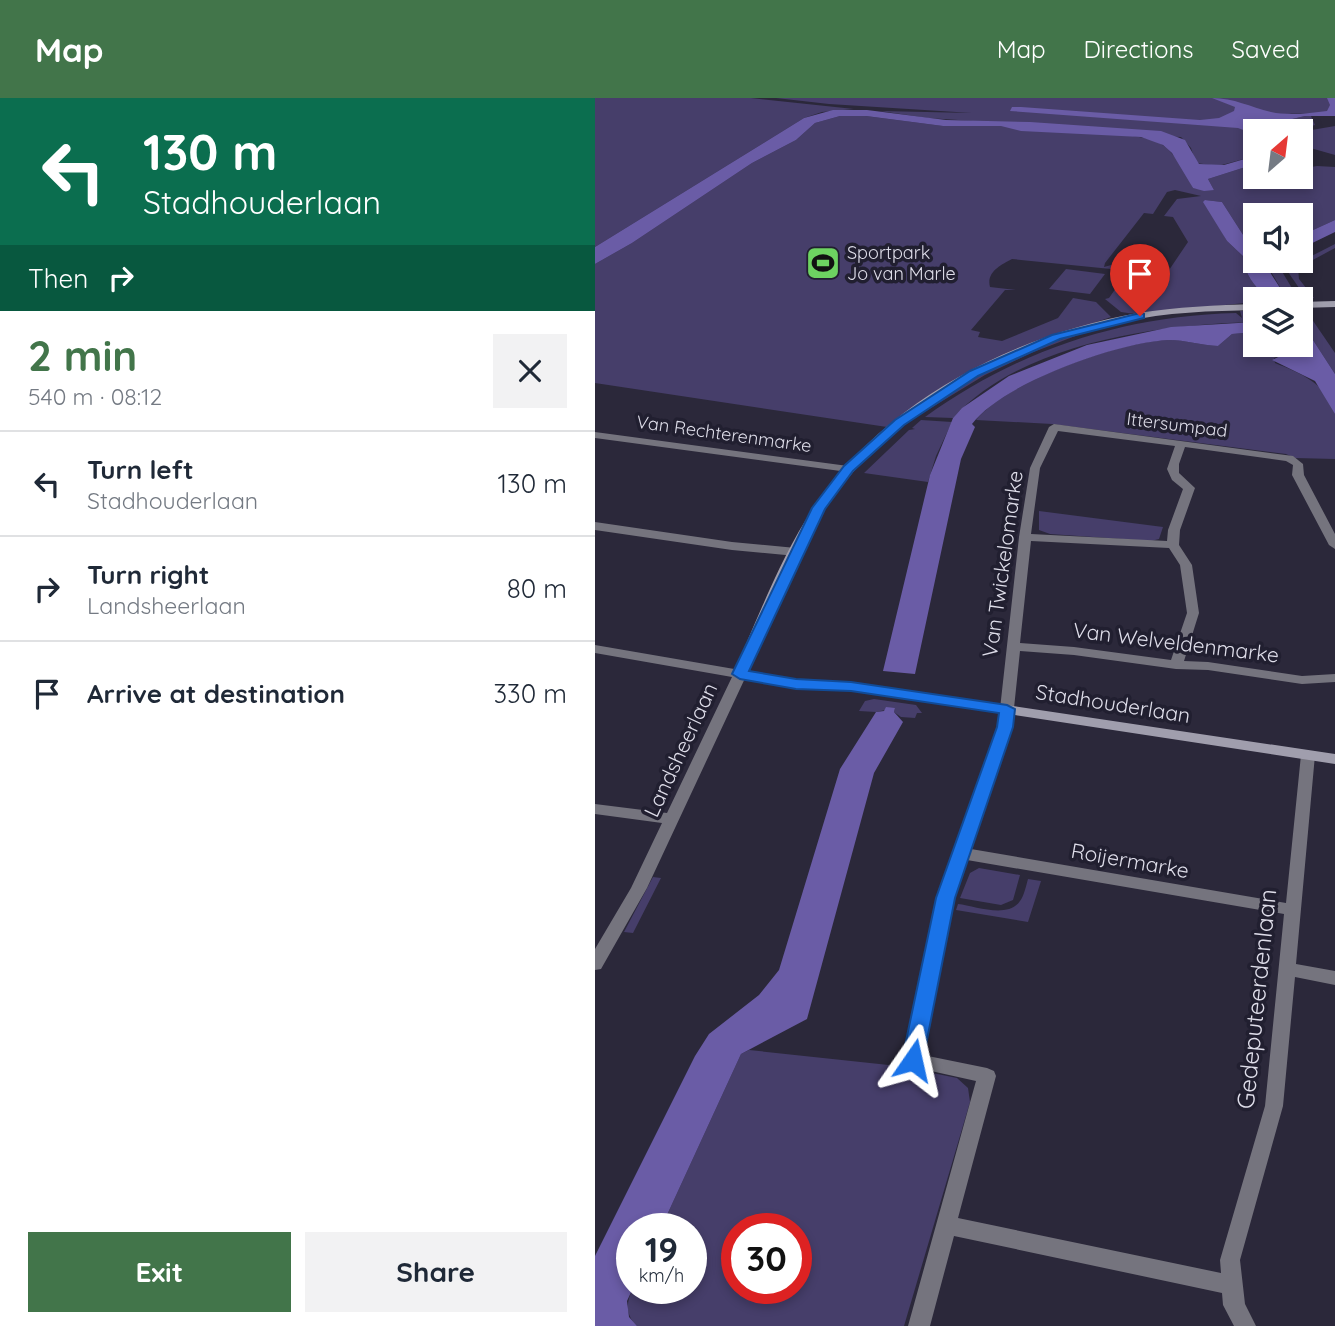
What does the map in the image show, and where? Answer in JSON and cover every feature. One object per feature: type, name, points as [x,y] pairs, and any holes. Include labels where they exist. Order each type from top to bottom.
[{"type":"street","points":[[1313,305],[1335,304]]},
{"type":"street","name":"Landsheerlaan","points":[[595,964],[639,888],[796,552],[819,508],[848,469],[899,423],[932,399],[993,364],[1040,343],[1124,318],[1175,311],[1243,308]]},
{"type":"street","name":"Ittersumpad","points":[[1054,427],[1282,456],[1294,461],[1299,467],[1298,475],[1335,545]]},
{"type":"street","name":"Van Twickelomarke","points":[[946,1225],[987,1076],[913,1060],[946,898],[1005,727],[1035,468],[1054,427]]},
{"type":"street","name":"Van Rechterenmarke","points":[[595,435],[848,469]]},
{"type":"street","points":[[1176,665],[1193,613],[1186,565],[1173,545],[1174,530],[1189,488],[1173,476],[1171,471],[1181,443]]},
{"type":"street","points":[[595,526],[731,546],[796,552]]},
{"type":"street","points":[[1025,537],[1173,545]]},
{"type":"street","name":"Van Welveldenmarke","points":[[1013,646],[1176,665],[1208,666],[1302,680],[1335,678]]},
{"type":"street","name":"Stadhouderlaan","points":[[595,649],[796,684],[851,686],[1335,759]]},
{"type":"street","name":"Gedeputeerdenlaan","points":[[1245,1326],[1234,1305],[1230,1259],[1274,1106],[1308,755]]},
{"type":"street","points":[[595,809],[671,819]]},
{"type":"street","name":"Roijermarke","points":[[960,853],[1294,910]]},
{"type":"street","points":[[1287,969],[1335,978]]},
{"type":"street","points":[[919,1326],[946,1225],[1231,1285]]},
{"type":"shaded area","points":[[595,98],[751,98],[854,109],[822,112],[804,118],[595,247]]},
{"type":"shaded area","name":"Sportpark Jo van Marle","points":[[776,98],[1334,98],[1335,113],[1297,113],[1271,119],[1243,119],[1243,159],[1218,166],[1196,163],[1191,148],[1181,137],[1120,134],[1161,144],[1180,164],[1193,188],[1214,190],[1208,179],[1243,168],[1243,189],[1313,189],[1313,167],[1335,167],[1335,220],[1313,230],[1313,203],[1243,203],[1243,235],[1222,202],[1205,200],[1227,241],[1243,256],[1243,273],[1247,273],[1257,287],[1243,287],[1243,303],[1135,314],[1121,312],[1105,299],[1109,298],[1128,271],[1165,276],[1188,242],[1173,217],[1164,216],[1177,199],[1201,196],[1175,190],[1167,192],[1153,214],[1144,213],[1105,263],[1104,267],[1115,264],[1111,269],[1012,259],[992,273],[989,282],[990,287],[1016,290],[1005,290],[971,330],[980,332],[978,337],[1002,341],[1058,318],[1073,298],[1096,302],[1111,317],[1023,347],[954,381],[887,427],[595,383],[595,264],[632,243],[752,163],[796,140],[815,123],[840,116],[858,115],[943,126],[973,121],[880,111],[972,113]]},
{"type":"shaded area","points":[[1212,98],[1235,101],[1271,112],[1292,114],[1327,111],[1330,105],[1327,98],[1335,98],[1335,116],[1243,119],[1243,130],[1010,111],[1012,107],[1021,107],[1200,120],[1219,118],[1234,111],[1235,107]]},
{"type":"shaded area","points":[[833,110],[867,110],[946,120],[1030,122],[1161,131],[1185,140],[1199,164],[1224,165],[1243,159],[1243,168],[1208,179],[1214,190],[1204,191],[1193,188],[1172,153],[1163,145],[1141,137],[1021,131],[1001,126],[943,126],[866,116],[840,116],[815,123],[796,140],[752,163],[632,243],[595,264],[595,247],[804,118]]},
{"type":"shaded area","points":[[1311,116],[1312,119],[1292,119]]},
{"type":"shaded area","points":[[1335,126],[1335,155],[1313,149],[1313,130]]},
{"type":"shaded area","points":[[1203,202],[1222,202],[1243,235],[1243,256],[1227,241]]},
{"type":"shaded area","points":[[1335,220],[1335,232],[1313,243],[1313,230]]},
{"type":"shaded area","points":[[1335,244],[1335,248],[1313,260],[1313,255]]},
{"type":"shaded area","points":[[1066,269],[1105,274],[1090,294],[1049,289]]},
{"type":"shaded area","points":[[1247,273],[1271,273],[1280,287],[1257,287]]},
{"type":"shaded area","name":"Sportpark Jo van Marle","points":[[1272,273],[1283,273],[1291,287],[1280,287]]},
{"type":"shaded area","points":[[1289,273],[1298,273],[1299,279],[1305,287],[1298,287]]},
{"type":"shaded area","points":[[1240,311],[1243,311],[1243,323],[1135,333],[1053,355],[1015,372],[982,392],[953,418],[925,417],[960,393],[997,373],[1034,355],[1073,341],[1152,321],[1236,313],[1242,318]]},
{"type":"shaded area","points":[[1313,321],[1335,353],[1335,374],[1313,340]]},
{"type":"shaded area","points":[[1119,322],[1121,324],[1078,335],[1031,353],[985,375],[921,414],[956,388],[1015,358],[1076,334]]},
{"type":"shaded area","points":[[1243,323],[1243,333],[1232,334],[1218,346],[1169,340],[1121,348],[1092,357],[1063,367],[1009,394],[987,409],[972,424],[975,427],[961,459],[915,674],[883,671],[930,475],[953,418],[962,408],[1009,376],[1087,345],[1171,327]]},
{"type":"shaded area","points":[[1243,333],[1243,357],[1276,357],[1275,363],[1320,387],[1335,414],[1335,459],[1295,458],[1286,454],[1052,424],[976,420],[1013,391],[1095,355],[1122,347],[1169,340],[1218,346],[1232,334]]},
{"type":"shaded area","points":[[1313,340],[1335,374],[1335,414],[1315,381],[1272,360],[1278,357],[1313,357]]},
{"type":"shaded area","points":[[921,420],[952,422],[936,456],[928,482],[864,473],[909,430],[915,429],[912,428]]},
{"type":"shaded area","points":[[1039,511],[1163,527],[1159,539],[1151,541],[1050,534],[1039,530]]},
{"type":"shaded area","points":[[874,699],[916,705],[922,713],[917,713],[915,718],[901,717],[894,712],[895,708],[876,712],[859,711],[865,701]]},
{"type":"shaded area","points":[[886,707],[895,708],[894,712],[903,722],[874,773],[807,1019],[741,1054],[668,1213],[616,1213],[695,1056],[709,1034],[759,995],[779,970],[840,769],[876,712],[884,711]]},
{"type":"shaded area","points":[[979,868],[1020,875],[1013,900],[1001,905],[960,898],[970,873]]},
{"type":"shaded area","points":[[653,877],[661,878],[633,933],[624,932]]},
{"type":"shaded area","points":[[1028,879],[1041,881],[1028,922],[956,910],[958,904],[1000,910],[1015,906],[1023,896]]},
{"type":"shaded area","points":[[749,1050],[898,1066],[957,1078],[968,1088],[970,1102],[904,1326],[637,1326],[630,1317],[628,1304],[707,1304],[707,1213],[668,1213],[741,1054]]},
{"type":"shaded area","points":[[616,1214],[616,1304],[627,1304],[629,1317],[637,1326],[595,1326],[595,1256]]},
{"type":"place","name":"Sportpark Jo van Marle","points":[[823,263]]},
{"type":"route","points":[[913,1060],[946,898],[1005,727],[1007,709],[851,686],[796,684],[740,674],[819,508],[848,469],[899,423],[952,386],[1006,358],[1056,337],[1140,316]]}]
